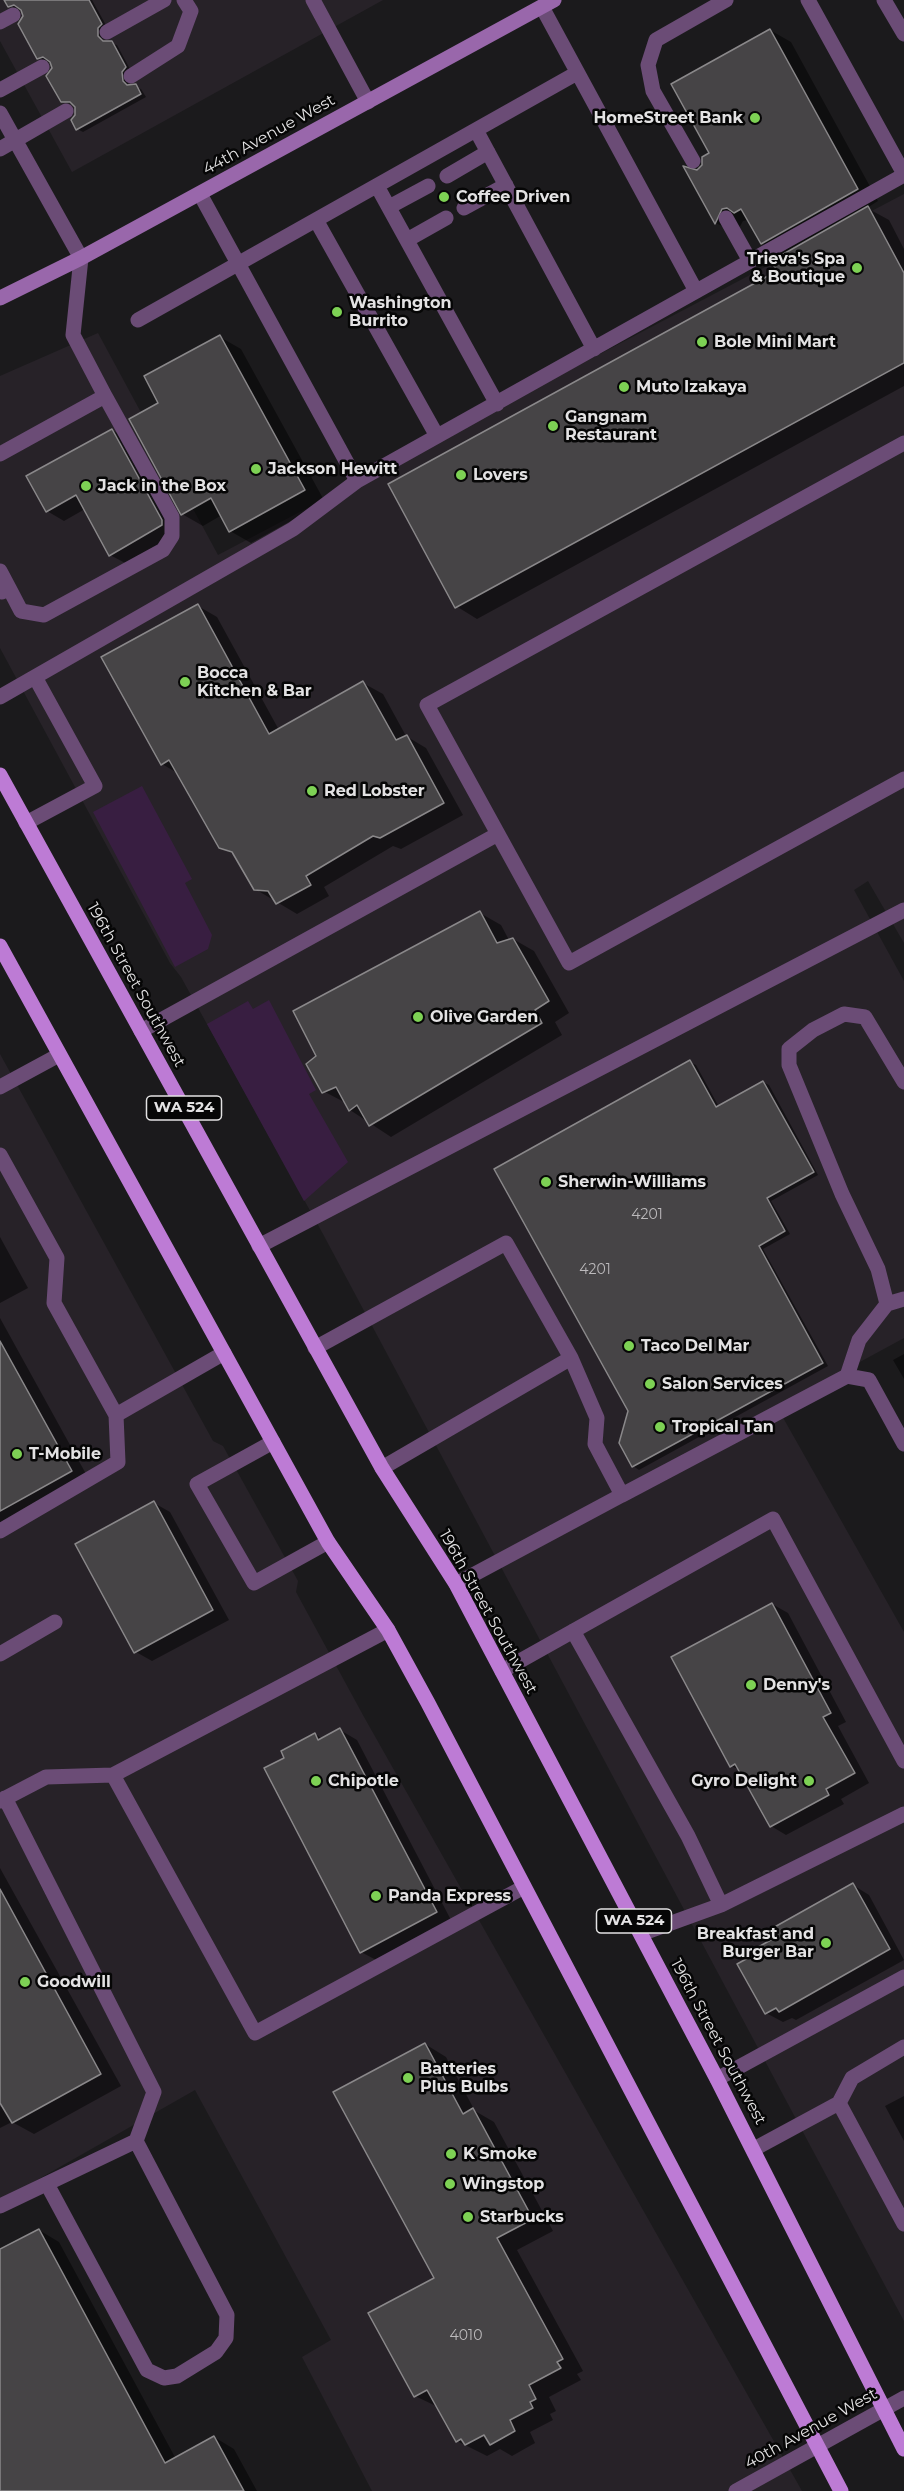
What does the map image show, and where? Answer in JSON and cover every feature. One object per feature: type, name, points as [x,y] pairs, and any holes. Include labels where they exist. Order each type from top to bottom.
[{"type":"main road","name":"44th Avenue West","points":[[0,298],[81,258],[548,4]]},
{"type":"main road","name":"196th Street Southwest","points":[[0,775],[382,1468],[456,1584],[754,2149],[904,2449]]},
{"type":"main road","points":[[2,955],[328,1542],[388,1630],[841,2491]]},
{"type":"street","points":[[106,32],[164,0]]},
{"type":"street","points":[[131,76],[178,46],[191,11],[184,0]]},
{"type":"street","points":[[313,0],[368,102]]},
{"type":"street","points":[[693,161],[653,91],[648,65],[656,40],[726,0]]},
{"type":"street","points":[[0,697],[293,529],[357,481],[904,175],[808,0]]},
{"type":"street","points":[[884,0],[904,34]]},
{"type":"street","points":[[548,4],[578,73],[696,291]]},
{"type":"street","points":[[0,90],[42,68]]},
{"type":"street","points":[[138,320],[578,73]]},
{"type":"street","points":[[0,149],[66,111]]},
{"type":"street","points":[[0,113],[81,258],[72,335],[172,517],[172,536],[163,550],[44,615],[21,611],[4,591],[0,571]]},
{"type":"street","points":[[476,130],[594,349]]},
{"type":"street","points":[[447,176],[488,152]]},
{"type":"street","points":[[464,208],[506,185]]},
{"type":"street","points":[[376,186],[497,404]]},
{"type":"street","points":[[389,207],[428,186]]},
{"type":"street","points":[[200,194],[357,481]]},
{"type":"street","points":[[407,240],[446,218]]},
{"type":"street","points":[[726,218],[750,261]]},
{"type":"street","points":[[316,220],[437,436]]},
{"type":"street","points":[[0,454],[105,396]]},
{"type":"street","points":[[904,443],[427,705],[569,963],[904,779]]},
{"type":"street","points":[[26,823],[95,786],[35,677]]},
{"type":"street","points":[[141,1031],[498,834]]},
{"type":"street","points":[[259,1246],[904,910]]},
{"type":"street","points":[[887,1304],[878,1269],[842,1194],[789,1065],[789,1049],[813,1030],[844,1014],[865,1017],[904,1082]]},
{"type":"street","points":[[0,1087],[59,1054]]},
{"type":"street","points":[[0,1155],[57,1258],[54,1303],[116,1415],[118,1462],[0,1531]]},
{"type":"street","points":[[315,1348],[506,1243],[571,1358],[597,1418],[595,1444],[622,1495]]},
{"type":"street","points":[[847,1376],[859,1340],[887,1304],[904,1299]]},
{"type":"street","points":[[116,1415],[224,1353]]},
{"type":"street","points":[[382,1468],[571,1358]]},
{"type":"street","points":[[456,1584],[847,1376],[869,1380],[904,1444]]},
{"type":"street","points":[[273,1442],[197,1484],[254,1583],[328,1542]]},
{"type":"street","points":[[502,1671],[773,1519],[904,1761]]},
{"type":"street","points":[[0,1654],[55,1622]]},
{"type":"street","points":[[0,2206],[136,2141],[154,2092],[2,1800],[46,1777],[113,1775],[388,1630]]},
{"type":"street","points":[[573,1631],[688,1836],[721,1905]]},
{"type":"street","points":[[113,1775],[255,2033],[524,1887]]},
{"type":"street","points":[[641,1934],[721,1905],[904,1814]]},
{"type":"street","points":[[717,2079],[904,1977]]},
{"type":"street","points":[[754,2149],[838,2103],[852,2078],[904,2048]]},
{"type":"street","points":[[838,2103],[904,2224]]},
{"type":"street","points":[[47,2184],[147,2370],[165,2378],[177,2376],[216,2352],[226,2338],[228,2315],[136,2141]]},
{"type":"street","name":"40th Avenue West","points":[[736,2491],[904,2398]]},
{"type":"shaded area","points":[[0,0],[383,0],[72,172],[0,41]]},
{"type":"shaded area","points":[[904,194],[904,943],[868,881],[854,890],[904,981],[904,1338],[777,1407],[904,1632],[904,2321],[323,1234],[181,977],[170,963],[0,648],[0,376],[98,333],[218,555]]},
{"type":"shaded area","points":[[142,786],[192,879],[185,883],[212,935],[208,949],[175,967],[93,812]]},
{"type":"shaded area","points":[[269,1000],[316,1090],[309,1094],[348,1162],[304,1201],[207,1024],[248,1001],[253,1009]]},
{"type":"shaded area","points":[[0,1054],[213,1441],[223,1446],[298,1581],[296,1592],[364,1717],[802,2491],[372,2491],[302,2357],[331,2340],[195,2090],[0,2201]]},
{"type":"building","points":[[4,0],[89,0],[102,24],[98,28],[98,36],[103,41],[112,41],[126,67],[122,72],[123,81],[127,85],[136,84],[141,94],[76,130],[71,120],[75,115],[75,107],[70,102],[61,102],[46,76],[52,68],[50,62],[43,57],[37,59],[18,24],[23,16],[21,10],[14,5],[8,7]]},
{"type":"building","name":"HomeStreet Bank","points":[[770,29],[858,189],[761,244],[741,209],[734,213],[727,208],[722,209],[715,224],[683,166],[697,170],[702,165],[702,157],[709,153],[671,84]]},
{"type":"building","points":[[868,206],[904,273],[904,363],[455,608],[388,484],[777,271],[771,261]]},
{"type":"building","points":[[220,335],[305,490],[229,532],[211,498],[181,515],[129,419],[158,403],[144,376]]},
{"type":"building","name":"Jack in the Box","points":[[112,429],[162,520],[162,525],[109,556],[76,495],[46,512],[26,476]]},
{"type":"building","name":"Red Lobster","points":[[198,604],[269,734],[363,681],[396,740],[407,735],[444,803],[380,838],[373,836],[306,876],[311,885],[276,904],[268,891],[254,890],[232,852],[219,848],[169,760],[161,765],[101,657]]},
{"type":"building","name":"Olive Garden","points":[[480,911],[497,943],[513,938],[549,1001],[535,1010],[542,1023],[369,1126],[357,1105],[349,1111],[336,1087],[322,1093],[306,1064],[316,1056],[293,1011]]},
{"type":"building","points":[[690,1060],[716,1107],[763,1081],[814,1172],[767,1198],[785,1231],[759,1246],[823,1363],[632,1467],[619,1443],[628,1411],[494,1169]]},
{"type":"building","points":[[0,1341],[72,1471],[0,1511]]},
{"type":"building","points":[[154,1501],[213,1610],[134,1653],[75,1544]]},
{"type":"building","name":"Denny's","points":[[772,1603],[831,1713],[823,1717],[855,1773],[826,1789],[829,1795],[770,1827],[735,1764],[730,1767],[671,1657]]},
{"type":"building","points":[[340,1728],[437,1912],[360,1953],[264,1768],[284,1758],[281,1751],[315,1733],[318,1740]]},
{"type":"building","name":"Breakfast and Burger Bar","points":[[853,1883],[890,1949],[779,2012],[776,2008],[765,2014],[737,1964],[748,1958],[746,1954],[776,1937],[771,1929]]},
{"type":"building","name":"Goodwill","points":[[0,1889],[101,2074],[12,2123],[0,2103]]},
{"type":"building","points":[[425,2043],[463,2114],[473,2108],[533,2219],[497,2238],[563,2359],[557,2362],[561,2368],[529,2385],[536,2399],[530,2402],[533,2408],[510,2420],[515,2431],[490,2445],[484,2435],[465,2445],[461,2439],[456,2442],[427,2390],[414,2397],[368,2313],[434,2278],[333,2092]]},
{"type":"building","points":[[39,2229],[165,2463],[214,2436],[244,2491],[0,2491],[0,2249]]},
{"type":"place","name":"HomeStreet Bank","points":[[755,118]]},
{"type":"place","name":"Coffee Driven","points":[[444,197]]},
{"type":"place","name":"Trieva's Spa & Boutique","points":[[857,268]]},
{"type":"place","name":"Washington Burrito","points":[[337,312]]},
{"type":"place","name":"Bole Mini Mart","points":[[702,342]]},
{"type":"place","name":"Muto Izakaya","points":[[624,387]]},
{"type":"place","name":"Gangnam Restaurant","points":[[553,426]]},
{"type":"place","name":"Jackson Hewitt","points":[[256,469]]},
{"type":"place","name":"Lovers","points":[[461,475]]},
{"type":"place","name":"Jack in the Box","points":[[86,486]]},
{"type":"place","name":"Bocca Kitchen & Bar","points":[[185,682]]},
{"type":"place","name":"Red Lobster","points":[[312,791]]},
{"type":"place","name":"Olive Garden","points":[[418,1017]]},
{"type":"place","name":"Sherwin-Williams","points":[[546,1182]]},
{"type":"place","name":"Taco Del Mar","points":[[629,1346]]},
{"type":"place","name":"Salon Services","points":[[650,1384]]},
{"type":"place","name":"Tropical Tan","points":[[660,1427]]},
{"type":"place","name":"T-Mobile","points":[[17,1454]]},
{"type":"place","name":"Denny's","points":[[751,1685]]},
{"type":"place","name":"Chipotle","points":[[316,1781]]},
{"type":"place","name":"Gyro Delight","points":[[809,1781]]},
{"type":"place","name":"Panda Express","points":[[376,1896]]},
{"type":"place","name":"Breakfast and Burger Bar","points":[[826,1943]]},
{"type":"place","name":"Goodwill","points":[[25,1982]]},
{"type":"place","name":"Batteries Plus Bulbs","points":[[408,2078]]},
{"type":"place","name":"K Smoke","points":[[451,2154]]},
{"type":"place","name":"Wingstop","points":[[450,2184]]},
{"type":"place","name":"Starbucks","points":[[468,2217]]}]
